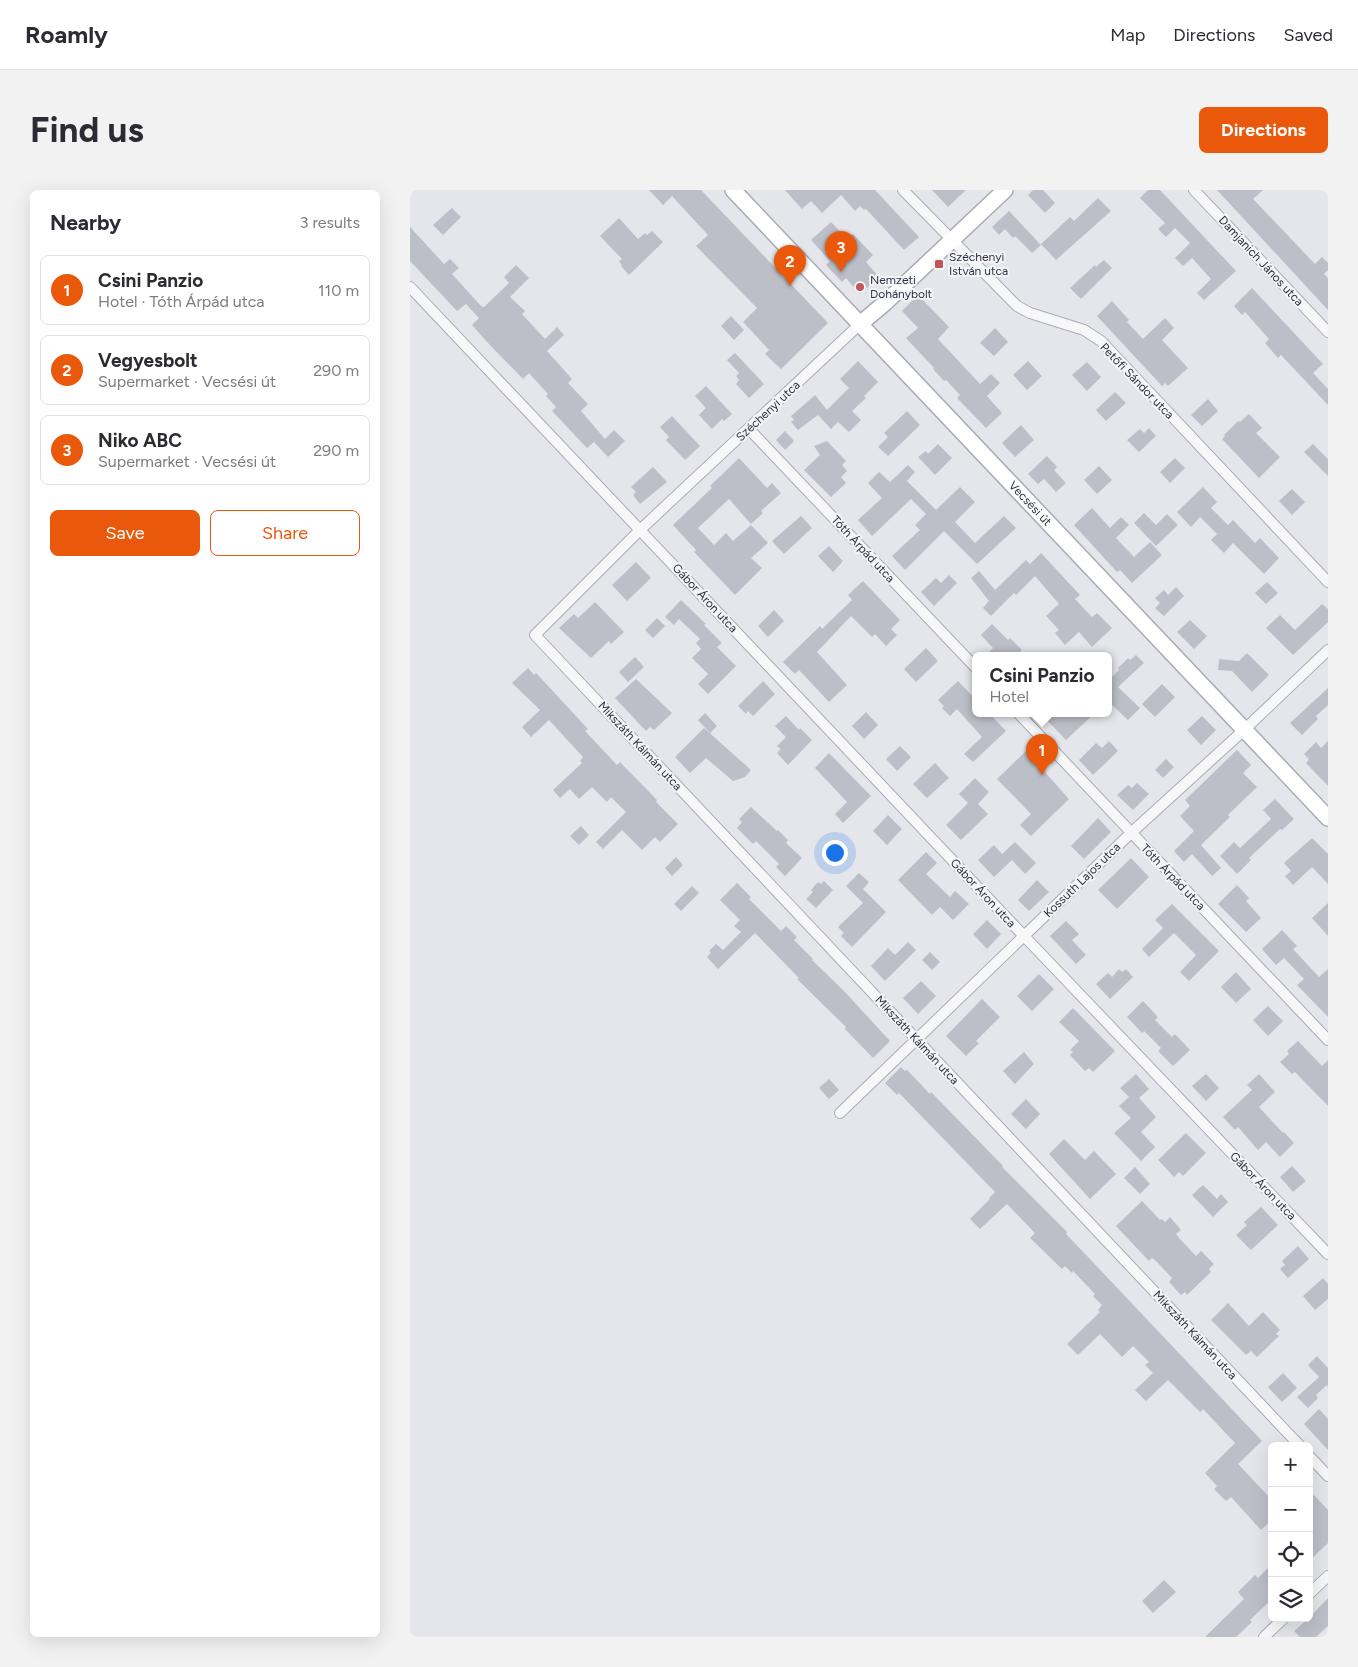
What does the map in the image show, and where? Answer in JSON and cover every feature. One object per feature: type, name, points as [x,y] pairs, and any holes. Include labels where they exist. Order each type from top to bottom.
[{"type":"main road","name":"Vecsési út","points":[[733,190],[1328,818]]},
{"type":"main road","name":"Széchenyi utca","points":[[860,324],[885,303],[1005,190]]},
{"type":"street","name":"Petőfi Sándor utca","points":[[903,190],[1016,306],[1030,313],[1084,330],[1101,341],[1328,582]]},
{"type":"street","name":"Damjanich János utca","points":[[1194,190],[1328,332]]},
{"type":"street","name":"Gábor Áron utca","points":[[410,287],[1024,936],[1328,1254]]},
{"type":"street","name":"Széchenyi utca","points":[[535,635],[640,530],[860,324]]},
{"type":"street","name":"Tóth Árpád utca","points":[[749,429],[972,664]]},
{"type":"street","name":"Mikszáth Kálmán utca","points":[[535,635],[1296,1442]]},
{"type":"street","name":"Kossuth Lajos utca","points":[[840,1114],[1131,833],[1328,650]]},
{"type":"street","name":"Tóth Árpád utca","points":[[1022,717],[1328,1040]]},
{"type":"street","points":[[1313,1460],[1328,1476]]},
{"type":"street","points":[[1313,1590],[1328,1576]]},
{"type":"street","points":[[1264,1637],[1280,1622]]},
{"type":"building","points":[[649,190],[701,190],[828,323],[781,369],[765,354],[769,350],[743,322],[757,308],[696,246],[708,235],[672,196],[663,205]]},
{"type":"building","points":[[785,190],[875,190],[919,237],[904,250],[866,209],[864,210],[860,206],[855,211],[841,195],[822,213],[811,201],[802,209]]},
{"type":"building","points":[[932,190],[966,190],[948,207]]},
{"type":"building","points":[[1033,190],[1043,190],[1055,203],[1045,213],[1028,195]]},
{"type":"building","points":[[1148,190],[1160,190],[1236,271],[1204,300],[1197,293],[1211,279],[1192,258],[1183,266],[1175,258],[1190,243],[1175,228],[1166,237],[1158,229],[1165,223],[1140,198]]},
{"type":"building","points":[[1217,190],[1263,190],[1253,199],[1315,264],[1322,257],[1328,263],[1328,270],[1324,274],[1328,278],[1328,310]]},
{"type":"building","points":[[1098,198],[1111,211],[1056,260],[1041,244],[1070,217],[1074,221]]},
{"type":"building","points":[[452,208],[461,217],[443,235],[433,225]]},
{"type":"building","points":[[1009,211],[1041,245],[1032,253],[1005,229],[999,235],[992,227]]},
{"type":"building","points":[[619,218],[638,239],[645,233],[647,235],[652,231],[663,242],[629,275],[621,266],[619,261],[622,259],[600,236]]},
{"type":"building","points":[[831,222],[847,239],[853,234],[873,255],[866,262],[879,277],[860,294],[846,278],[842,282],[826,265],[830,261],[811,240]]},
{"type":"building","points":[[410,227],[444,264],[450,259],[459,268],[452,274],[481,306],[484,307],[509,283],[504,277],[516,265],[529,278],[510,297],[525,311],[522,314],[545,339],[557,327],[564,335],[547,351],[572,379],[568,383],[588,404],[581,411],[605,439],[614,430],[625,441],[608,457],[594,442],[587,448],[552,411],[556,407],[546,396],[548,394],[529,373],[523,379],[488,343],[472,325],[479,318],[466,304],[457,311],[410,261]]},
{"type":"building","points":[[1104,260],[1112,268],[1081,299],[1070,288],[1095,265],[1096,267]]},
{"type":"building","points":[[1252,288],[1323,364],[1313,373],[1328,389],[1328,405],[1281,355],[1278,358],[1265,343],[1269,339],[1245,312],[1242,315],[1234,306]]},
{"type":"building","points":[[918,295],[949,327],[938,339],[980,384],[991,374],[1000,383],[987,396],[1002,413],[986,428],[957,398],[960,395],[946,380],[944,381],[906,338],[918,328],[902,311]]},
{"type":"building","points":[[1112,301],[1129,320],[1127,322],[1143,339],[1165,318],[1174,328],[1162,340],[1188,368],[1168,386],[1165,383],[1162,386],[1097,316]]},
{"type":"building","points":[[731,316],[744,330],[734,340],[721,326]]},
{"type":"building","points":[[995,328],[1008,342],[994,356],[980,343]]},
{"type":"building","points":[[735,353],[764,384],[749,398],[736,384],[739,380],[736,376],[739,373],[727,360]]},
{"type":"building","points":[[858,361],[878,382],[864,396],[866,398],[852,411],[861,420],[849,432],[838,422],[831,429],[818,415],[798,430],[791,422],[794,420],[791,416],[815,395],[827,410],[849,388],[840,379]]},
{"type":"building","points":[[1028,361],[1042,376],[1027,390],[1013,375]]},
{"type":"building","points":[[1087,362],[1101,377],[1087,391],[1072,375]]},
{"type":"building","points":[[706,386],[732,414],[724,421],[722,419],[712,429],[699,415],[706,408],[695,396]]},
{"type":"building","points":[[1115,392],[1126,403],[1106,421],[1096,410]]},
{"type":"building","points":[[1208,399],[1218,411],[1202,426],[1191,415]]},
{"type":"building","points":[[907,411],[920,425],[888,456],[878,447],[888,437],[884,433]]},
{"type":"building","points":[[1249,414],[1262,428],[1256,433],[1280,457],[1259,478],[1222,439],[1238,421],[1240,422]]},
{"type":"building","points":[[672,416],[700,446],[685,460],[666,440],[669,437],[660,427]]},
{"type":"building","points":[[1021,425],[1034,440],[1015,457],[1002,443]]},
{"type":"building","points":[[1149,428],[1156,436],[1139,452],[1127,440],[1140,429],[1144,433]]},
{"type":"building","points":[[785,431],[794,441],[785,450],[776,440]]},
{"type":"building","points":[[827,441],[846,461],[842,465],[847,471],[841,477],[846,483],[831,497],[804,470],[820,455],[814,446]]},
{"type":"building","points":[[938,444],[952,458],[935,475],[918,457],[926,451],[928,454]]},
{"type":"building","points":[[1313,444],[1328,459],[1328,476],[1304,452]]},
{"type":"building","points":[[1047,456],[1057,467],[1054,470],[1066,483],[1056,492],[1044,479],[1038,484],[1028,474]]},
{"type":"building","points":[[739,458],[767,488],[772,483],[781,493],[761,511],[763,513],[751,524],[729,499],[698,528],[714,545],[726,533],[733,541],[751,525],[768,543],[751,558],[762,568],[735,595],[694,552],[696,550],[673,525],[712,488],[710,486]]},
{"type":"building","points":[[1175,458],[1185,468],[1170,483],[1160,472]]},
{"type":"building","points":[[908,465],[915,472],[907,481],[936,510],[960,487],[975,502],[955,522],[975,543],[1004,516],[1016,528],[977,564],[944,531],[905,570],[892,556],[920,530],[915,525],[926,514],[911,499],[872,536],[858,520],[882,498],[868,483],[879,472],[890,482]]},
{"type":"building","points":[[1099,466],[1112,480],[1097,494],[1084,480]]},
{"type":"building","points":[[653,467],[667,482],[640,504],[633,495],[636,492],[631,487]]},
{"type":"building","points":[[1203,487],[1217,502],[1211,508],[1228,525],[1233,520],[1255,543],[1260,538],[1279,558],[1264,574],[1233,543],[1224,553],[1211,540],[1217,534],[1200,517],[1191,527],[1177,512]]},
{"type":"building","points":[[1292,489],[1305,502],[1292,515],[1279,501]]},
{"type":"building","points":[[1092,508],[1110,528],[1121,517],[1129,525],[1116,538],[1134,557],[1150,542],[1162,555],[1132,583],[1120,570],[1117,572],[1074,525]]},
{"type":"building","points":[[1144,513],[1156,525],[1167,514],[1178,525],[1156,546],[1134,523]]},
{"type":"building","points":[[801,516],[812,528],[784,554],[772,541]]},
{"type":"building","points":[[829,546],[843,561],[833,572],[818,556]]},
{"type":"building","points":[[1041,553],[1080,595],[1075,599],[1092,617],[1097,613],[1112,628],[1092,647],[1079,632],[1065,645],[1055,633],[1059,630],[1046,616],[1059,604],[1035,576],[1016,595],[1014,593],[991,616],[983,608],[989,601],[971,578],[979,571],[995,590],[1026,560],[1030,564]]},
{"type":"building","points":[[636,562],[651,578],[627,601],[612,585]]},
{"type":"building","points":[[949,575],[957,583],[934,606],[921,592],[936,578],[941,583]]},
{"type":"building","points":[[863,581],[900,620],[891,629],[897,635],[886,646],[875,634],[872,637],[851,616],[817,652],[847,685],[829,702],[799,670],[795,674],[783,662],[820,626],[822,629],[852,600],[848,595]]},
{"type":"building","points":[[1267,582],[1278,593],[1266,604],[1255,593]]},
{"type":"building","points":[[1176,587],[1184,596],[1164,616],[1155,608],[1160,603],[1155,598],[1164,590],[1168,595]]},
{"type":"building","points":[[681,600],[706,624],[704,625],[722,643],[717,647],[736,666],[708,694],[698,684],[708,674],[692,658],[701,649],[696,643],[700,639],[679,619],[674,625],[665,617]]},
{"type":"building","points":[[595,602],[624,632],[611,644],[609,641],[591,658],[559,628],[574,614],[578,618]]},
{"type":"building","points":[[1322,604],[1328,609],[1328,622],[1293,655],[1266,628],[1280,615],[1295,630]]},
{"type":"building","points":[[774,610],[784,621],[768,637],[758,626]]},
{"type":"building","points":[[657,618],[665,626],[653,638],[645,630]]},
{"type":"building","points":[[1190,620],[1207,636],[1194,649],[1177,632]]},
{"type":"building","points":[[992,624],[1008,640],[1010,638],[1022,650],[1020,652],[989,652],[993,648],[981,635]]},
{"type":"building","points":[[926,648],[938,661],[916,682],[904,669]]},
{"type":"building","points":[[1247,653],[1269,675],[1252,692],[1232,671],[1218,670],[1219,659],[1239,661]]},
{"type":"building","points":[[1136,655],[1144,663],[1118,687],[1140,708],[1128,720],[1112,705],[1112,677],[1128,658],[1130,660]]},
{"type":"building","points":[[635,657],[644,667],[628,682],[619,672]]},
{"type":"building","points":[[528,668],[534,675],[536,673],[588,729],[585,731],[617,765],[620,762],[678,824],[660,842],[655,837],[642,850],[622,830],[603,849],[596,842],[626,812],[611,797],[607,802],[592,787],[579,799],[570,789],[560,798],[553,790],[582,763],[580,761],[583,757],[549,720],[531,737],[522,727],[540,710],[512,683]]},
{"type":"building","points":[[636,679],[672,713],[654,730],[650,727],[646,731],[615,698]]},
{"type":"building","points":[[763,681],[775,694],[753,716],[748,711],[746,714],[738,706]]},
{"type":"building","points":[[958,681],[972,696],[972,717],[993,717],[1006,731],[973,762],[964,754],[982,737],[957,709],[950,716],[942,708],[944,706],[938,700]]},
{"type":"building","points":[[1162,684],[1175,697],[1155,717],[1142,704]]},
{"type":"building","points":[[1328,688],[1328,705],[1316,716],[1318,719],[1302,735],[1290,723]]},
{"type":"building","points":[[866,712],[878,725],[864,739],[852,726]]},
{"type":"building","points":[[705,713],[717,726],[710,733],[698,720]]},
{"type":"building","points":[[786,716],[812,740],[788,765],[777,753],[781,749],[777,746],[786,737],[775,726]]},
{"type":"building","points":[[1202,716],[1216,730],[1201,745],[1187,730]]},
{"type":"building","points":[[1044,717],[1091,717],[1066,740]]},
{"type":"building","points":[[704,728],[751,770],[745,777],[733,781],[706,758],[690,773],[675,757]]},
{"type":"building","points":[[1109,741],[1118,751],[1093,775],[1079,760],[1096,743],[1102,748]]},
{"type":"building","points":[[1328,741],[1328,786],[1306,763],[1309,759],[1304,754],[1316,742],[1321,748]]},
{"type":"building","points":[[900,746],[911,757],[897,771],[886,759]]},
{"type":"building","points":[[1237,750],[1251,765],[1243,773],[1257,787],[1201,845],[1221,868],[1212,876],[1192,854],[1184,862],[1174,851],[1194,831],[1180,816],[1190,806],[1185,800]]},
{"type":"building","points":[[1026,751],[1069,799],[1031,836],[1020,825],[1031,814],[997,779]]},
{"type":"building","points":[[829,753],[871,796],[843,823],[835,814],[847,802],[815,768]]},
{"type":"building","points":[[1166,759],[1174,767],[1163,778],[1155,770]]},
{"type":"building","points":[[935,763],[949,778],[927,798],[913,784]]},
{"type":"building","points":[[975,778],[989,792],[978,804],[988,814],[961,840],[946,825],[968,803],[959,794]]},
{"type":"building","points":[[1137,783],[1149,794],[1133,810],[1117,795],[1128,785],[1132,788]]},
{"type":"building","points":[[1275,799],[1294,819],[1282,830],[1280,829],[1249,858],[1251,860],[1237,874],[1220,856],[1234,842],[1240,848],[1271,819],[1263,810]]},
{"type":"building","points":[[751,807],[788,840],[786,843],[802,858],[785,876],[776,867],[779,864],[756,841],[753,844],[737,828],[742,822],[739,819]]},
{"type":"building","points":[[888,815],[902,829],[887,845],[873,831]]},
{"type":"building","points":[[1098,818],[1111,832],[1084,859],[1071,846]]},
{"type":"building","points":[[581,826],[589,835],[579,845],[570,836]]},
{"type":"building","points":[[1312,838],[1328,854],[1328,884],[1312,867],[1293,885],[1285,876],[1291,871],[1284,863]]},
{"type":"building","points":[[1015,842],[1036,863],[1025,874],[1012,860],[994,877],[978,860],[994,845],[1002,854]]},
{"type":"building","points":[[926,852],[937,863],[926,874],[950,897],[955,891],[969,904],[953,920],[940,907],[932,915],[898,880]]},
{"type":"building","points":[[676,857],[683,865],[672,876],[665,868]]},
{"type":"building","points":[[1131,858],[1149,877],[1117,909],[1098,890]]},
{"type":"building","points":[[859,873],[869,882],[863,889],[886,912],[852,947],[841,936],[844,933],[838,927],[863,903],[846,886]]},
{"type":"building","points":[[1037,880],[1049,892],[1029,911],[1018,900]]},
{"type":"building","points":[[824,881],[833,890],[816,908],[806,899],[813,892],[811,890],[818,882],[821,884]]},
{"type":"building","points":[[737,883],[751,897],[749,899],[781,931],[786,926],[797,937],[794,940],[890,1041],[873,1058],[845,1029],[846,1027],[797,979],[799,978],[755,933],[718,969],[707,957],[711,953],[709,951],[716,944],[723,950],[741,932],[734,926],[740,920],[720,900]]},
{"type":"building","points":[[1237,885],[1249,898],[1246,901],[1261,918],[1246,932],[1218,904]]},
{"type":"building","points":[[692,886],[699,893],[681,911],[674,904]]},
{"type":"building","points":[[1328,903],[1328,936],[1312,918]]},
{"type":"building","points":[[1172,904],[1219,951],[1189,981],[1180,972],[1196,955],[1174,933],[1149,957],[1142,949],[1163,928],[1155,920]]},
{"type":"building","points":[[987,920],[1001,934],[987,949],[973,934]]},
{"type":"building","points":[[1066,921],[1079,934],[1072,940],[1086,955],[1076,964],[1050,936]]},
{"type":"building","points":[[1282,930],[1297,946],[1293,949],[1319,977],[1328,969],[1328,1017],[1297,985],[1304,979],[1284,958],[1276,965],[1262,949]]},
{"type":"building","points":[[908,942],[916,950],[885,981],[871,966],[888,948],[895,955]]},
{"type":"building","points":[[930,952],[940,962],[932,970],[922,960]]},
{"type":"building","points":[[1119,969],[1122,972],[1126,969],[1133,977],[1110,999],[1096,984],[1108,973],[1112,977]]},
{"type":"building","points":[[1236,972],[1251,989],[1236,1003],[1221,987]]},
{"type":"building","points":[[1039,974],[1054,989],[1032,1011],[1017,996]]},
{"type":"building","points":[[921,981],[936,996],[918,1014],[903,998]]},
{"type":"building","points":[[982,999],[1000,1017],[976,1041],[979,1043],[966,1056],[946,1036]]},
{"type":"building","points":[[1143,1001],[1158,1017],[1155,1020],[1172,1037],[1175,1034],[1190,1050],[1173,1066],[1158,1051],[1161,1048],[1144,1031],[1142,1033],[1127,1017]]},
{"type":"building","points":[[1268,1006],[1283,1021],[1268,1036],[1253,1020]]},
{"type":"building","points":[[1073,1008],[1115,1051],[1093,1072],[1089,1068],[1085,1071],[1070,1055],[1073,1052],[1070,1050],[1079,1041],[1059,1022]]},
{"type":"building","points":[[1298,1041],[1322,1066],[1328,1060],[1328,1106],[1295,1072],[1292,1074],[1280,1062],[1289,1054],[1287,1051]]},
{"type":"building","points":[[1024,1052],[1034,1064],[1015,1084],[1003,1071]]},
{"type":"building","points":[[901,1067],[905,1071],[907,1070],[930,1094],[931,1092],[1067,1232],[1066,1234],[1262,1441],[1238,1464],[1268,1496],[1268,1524],[1261,1530],[1231,1497],[1226,1501],[1214,1489],[1217,1486],[1205,1473],[1235,1443],[1203,1409],[1200,1412],[1168,1380],[1146,1401],[1135,1390],[1153,1373],[1145,1365],[1149,1362],[1133,1346],[1122,1357],[1100,1334],[1078,1355],[1067,1344],[1100,1312],[1098,1310],[1102,1305],[1093,1296],[1095,1294],[1073,1271],[1072,1273],[1065,1266],[1062,1269],[1030,1238],[1035,1233],[1007,1204],[980,1229],[970,1219],[995,1192],[899,1093],[897,1095],[885,1083]]},
{"type":"building","points":[[1136,1074],[1149,1089],[1139,1098],[1156,1117],[1141,1132],[1155,1147],[1141,1161],[1114,1133],[1131,1118],[1119,1106],[1129,1097],[1120,1088]]},
{"type":"building","points":[[1206,1074],[1219,1088],[1206,1101],[1192,1086]]},
{"type":"building","points":[[1259,1074],[1275,1092],[1259,1107],[1294,1143],[1280,1157],[1266,1142],[1258,1150],[1238,1127],[1235,1130],[1223,1117],[1252,1090],[1247,1085]]},
{"type":"building","points":[[829,1079],[839,1090],[829,1099],[819,1088]]},
{"type":"building","points":[[1026,1099],[1040,1114],[1026,1129],[1011,1114]]},
{"type":"building","points":[[1186,1133],[1206,1153],[1183,1176],[1179,1172],[1174,1177],[1158,1160]]},
{"type":"building","points":[[1064,1139],[1085,1160],[1094,1151],[1116,1174],[1090,1199],[1049,1154]]},
{"type":"building","points":[[1292,1166],[1306,1181],[1293,1192],[1280,1177]]},
{"type":"building","points":[[1135,1167],[1150,1184],[1140,1194],[1124,1178]]},
{"type":"building","points":[[1203,1185],[1217,1199],[1221,1194],[1228,1202],[1213,1217],[1192,1195]]},
{"type":"building","points":[[1142,1201],[1160,1220],[1162,1219],[1165,1222],[1170,1217],[1181,1230],[1176,1234],[1180,1239],[1196,1256],[1201,1251],[1214,1264],[1209,1269],[1211,1272],[1187,1295],[1185,1292],[1181,1295],[1169,1282],[1172,1278],[1156,1261],[1152,1258],[1149,1261],[1116,1226]]},
{"type":"building","points":[[1261,1207],[1278,1225],[1251,1250],[1236,1235],[1247,1225],[1244,1222]]},
{"type":"building","points":[[1298,1246],[1309,1259],[1288,1278],[1280,1269],[1285,1265],[1282,1261]]},
{"type":"building","points":[[1323,1278],[1328,1284],[1328,1299],[1315,1310],[1303,1296]]},
{"type":"building","points":[[1228,1303],[1249,1326],[1263,1312],[1280,1330],[1276,1334],[1279,1336],[1257,1357],[1251,1351],[1246,1355],[1211,1320]]},
{"type":"building","points":[[1317,1356],[1328,1368],[1328,1387],[1327,1385],[1316,1395],[1318,1398],[1308,1408],[1297,1397],[1319,1377],[1308,1365]]},
{"type":"building","points":[[1283,1373],[1297,1388],[1282,1402],[1268,1387]]},
{"type":"building","points":[[1319,1409],[1328,1419],[1328,1450],[1304,1424]]},
{"type":"building","points":[[1313,1494],[1328,1510],[1328,1543],[1313,1557]]},
{"type":"building","points":[[1268,1568],[1268,1603],[1250,1620],[1252,1622],[1236,1637],[1205,1637],[1244,1599],[1238,1592],[1255,1575],[1258,1578]]},
{"type":"building","points":[[1164,1580],[1176,1592],[1153,1613],[1142,1601]]},
{"type":"building","points":[[1328,1598],[1328,1626],[1316,1637],[1300,1637],[1294,1631],[1304,1622],[1313,1622],[1313,1614]]},
{"type":"place","name":"Széchenyi István utca","points":[[939,264]]},
{"type":"place","name":"Niko ABC","points":[[841,272]]},
{"type":"place","name":"Vegyesbolt","points":[[790,286]]},
{"type":"place","name":"Nemzeti Dohánybolt","points":[[860,287]]},
{"type":"place","name":"Csini Panzio","points":[[1042,775]]}]
